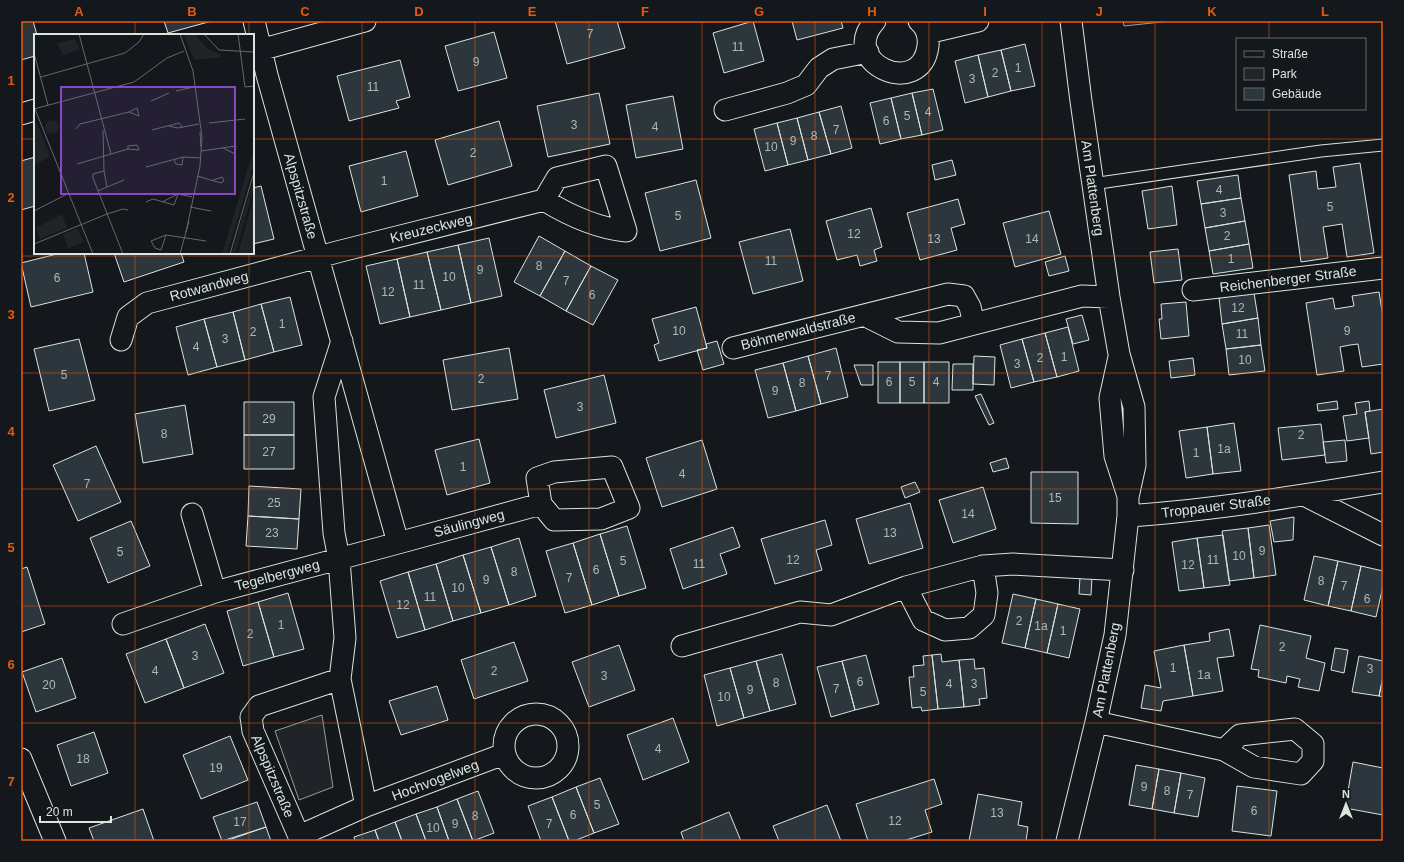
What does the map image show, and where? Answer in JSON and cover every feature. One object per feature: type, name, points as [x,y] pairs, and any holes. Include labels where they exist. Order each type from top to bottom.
[{"type":"street","name":"Alpspitzstraße","points":[[254,21],[257,51],[267,75],[398,543]]},
{"type":"street","points":[[257,51],[365,21]]},
{"type":"street","points":[[875,21],[868,31],[866,42],[868,52],[872,61],[879,68],[897,74],[916,68],[927,52],[928,42],[923,27],[978,21]]},
{"type":"street","name":"Am Plattenberg","points":[[1067,841],[1115,636],[1123,570],[1128,507],[1115,456],[1110,398],[1119,354],[1092,184],[1071,21]]},
{"type":"street","points":[[725,110],[787,93],[806,85],[819,68],[833,59],[868,52]]},
{"type":"street","points":[[21,114],[34,110]]},
{"type":"street","name":"Kreuzeckweg","points":[[318,257],[544,200]]},
{"type":"street","name":"Rotwandweg","points":[[122,340],[128,317],[147,303],[318,257]]},
{"type":"street","name":"Reichenberger Straße","points":[[1193,290],[1383,268]]},
{"type":"street","name":"Böhmerwaldstraße","points":[[733,348],[948,294],[964,296],[970,307],[974,324]]},
{"type":"street","name":"Böhmerwaldstraße","points":[[864,314],[898,332],[940,333],[1082,296],[1109,297]]},
{"type":"street","points":[[342,341],[324,397],[334,533],[339,558],[345,638],[340,678],[366,806]]},
{"type":"street","name":"Troppauer Straße","points":[[1128,507],[1160,514],[1304,495],[1383,482]]},
{"type":"street","points":[[1304,495],[1383,535]]},
{"type":"street","name":"Säulingweg","points":[[398,543],[541,504]]},
{"type":"street","points":[[192,514],[215,592]]},
{"type":"street","points":[[339,558],[398,543]]},
{"type":"street","name":"Tegelbergweg","points":[[122,624],[215,592],[339,558]]},
{"type":"street","points":[[682,646],[800,612],[831,615],[906,587],[983,566],[1013,564],[1123,570]]},
{"type":"street","points":[[906,587],[923,620],[945,630],[969,628],[984,615],[986,593],[983,566]]},
{"type":"street","name":"Alpspitzstraße","points":[[340,678],[258,706],[251,717],[252,731],[300,839],[366,806]]},
{"type":"street","points":[[1096,722],[1224,750]]},
{"type":"street","name":"Hochvogelweg","points":[[366,806],[504,754]]},
{"type":"street","points":[[21,759],[55,841]]},
{"type":"lane","points":[[1092,184],[1321,151],[1383,145]]},
{"type":"green space","points":[[322,715],[333,787],[299,800],[275,731]]},
{"type":"shaded area","points":[[1123,21],[1171,21],[1124,26]]},
{"type":"building","points":[[21,21],[33,21],[37,34],[34,34],[34,56],[21,60]]},
{"type":"building","points":[[164,21],[212,21],[168,33]]},
{"type":"building","points":[[555,21],[617,21],[625,48],[567,64]]},
{"type":"building","points":[[753,21],[764,61],[724,73],[713,33]]},
{"type":"building","points":[[792,21],[841,21],[843,28],[797,40]]},
{"type":"building","points":[[494,32],[507,78],[458,91],[445,46]]},
{"type":"building","points":[[1025,44],[1035,86],[1011,91],[1001,50]]},
{"type":"building","points":[[1001,50],[1011,91],[988,97],[978,55]]},
{"type":"building","points":[[978,55],[988,97],[965,103],[955,61]]},
{"type":"building","points":[[400,60],[410,97],[396,101],[399,108],[349,121],[337,76]]},
{"type":"building","points":[[933,89],[943,130],[922,135],[912,93]]},
{"type":"building","points":[[599,93],[610,144],[548,157],[537,106]]},
{"type":"building","points":[[912,93],[922,135],[901,139],[891,98]]},
{"type":"building","points":[[673,96],[683,149],[636,158],[626,105]]},
{"type":"building","points":[[891,98],[901,139],[880,144],[870,103]]},
{"type":"building","points":[[841,106],[852,148],[831,154],[819,112]]},
{"type":"building","points":[[819,112],[831,154],[808,160],[797,118]]},
{"type":"building","points":[[797,118],[808,160],[788,165],[777,123]]},
{"type":"building","points":[[499,121],[512,166],[448,185],[435,140]]},
{"type":"building","points":[[777,123],[788,165],[765,171],[754,129]]},
{"type":"building","points":[[406,151],[418,196],[361,212],[349,166]]},
{"type":"building","points":[[34,157],[34,206],[21,210],[21,161]]},
{"type":"building","points":[[952,160],[956,175],[935,180],[932,165]]},
{"type":"building","points":[[1360,163],[1374,253],[1347,257],[1342,224],[1323,227],[1328,258],[1301,262],[1289,175],[1316,171],[1318,189],[1336,187],[1333,167]]},
{"type":"building","points":[[1238,175],[1241,198],[1201,204],[1197,181]]},
{"type":"building","points":[[696,180],[711,238],[660,251],[645,193]]},
{"type":"building","points":[[261,186],[274,239],[254,244],[254,188]]},
{"type":"building","points":[[1172,186],[1177,225],[1148,229],[1142,191]]},
{"type":"building","points":[[1241,198],[1245,221],[1205,228],[1201,204]]},
{"type":"building","points":[[958,199],[965,224],[951,228],[957,250],[920,260],[907,213]]},
{"type":"building","points":[[871,208],[882,247],[874,250],[877,261],[860,266],[857,255],[837,260],[826,221]]},
{"type":"building","points":[[1049,211],[1061,254],[1015,267],[1003,223]]},
{"type":"building","points":[[1245,221],[1249,244],[1209,251],[1205,228]]},
{"type":"building","points":[[790,229],[803,281],[753,294],[739,242]]},
{"type":"building","points":[[539,236],[565,251],[540,296],[514,282]]},
{"type":"building","points":[[489,238],[502,296],[471,303],[458,245]]},
{"type":"building","points":[[1249,244],[1253,268],[1213,274],[1209,251]]},
{"type":"building","points":[[458,245],[471,303],[441,310],[427,252]]},
{"type":"building","points":[[1178,249],[1182,280],[1154,283],[1150,252]]},
{"type":"building","points":[[565,251],[591,266],[566,311],[540,296]]},
{"type":"building","points":[[427,252],[441,310],[410,317],[397,259]]},
{"type":"building","points":[[57,254],[84,254],[93,292],[31,307],[21,263]]},
{"type":"building","points":[[114,254],[181,254],[184,262],[124,282]]},
{"type":"building","points":[[1065,256],[1069,271],[1049,276],[1045,262]]},
{"type":"building","points":[[397,259],[410,317],[380,324],[366,266]]},
{"type":"building","points":[[591,266],[618,280],[593,325],[566,311]]},
{"type":"building","points":[[1379,292],[1383,317],[1383,364],[1362,367],[1358,344],[1350,345],[1340,347],[1344,371],[1317,375],[1306,303],[1333,298],[1335,309],[1354,306],[1352,296]]},
{"type":"building","points":[[1254,293],[1258,318],[1222,324],[1219,298]]},
{"type":"building","points":[[290,297],[302,345],[274,352],[261,304]]},
{"type":"building","points":[[1186,302],[1189,336],[1161,339],[1159,319],[1162,319],[1161,304]]},
{"type":"building","points":[[261,304],[274,352],[245,360],[233,312]]},
{"type":"building","points":[[696,307],[707,348],[659,361],[654,345],[659,343],[652,319]]},
{"type":"building","points":[[233,312],[245,360],[217,367],[204,319]]},
{"type":"building","points":[[1082,315],[1089,340],[1073,344],[1066,319]]},
{"type":"building","points":[[1258,318],[1261,345],[1226,349],[1222,324]]},
{"type":"building","points":[[204,319],[217,367],[188,375],[176,327]]},
{"type":"building","points":[[1068,327],[1079,371],[1057,377],[1045,333]]},
{"type":"building","points":[[1045,333],[1057,377],[1034,382],[1022,339]]},
{"type":"building","points":[[79,339],[95,400],[49,411],[34,349]]},
{"type":"building","points":[[1022,339],[1034,382],[1011,388],[1000,345]]},
{"type":"building","points":[[717,341],[724,364],[703,370],[697,350],[707,348],[706,344]]},
{"type":"building","points":[[1261,345],[1265,371],[1229,375],[1226,349]]},
{"type":"building","points":[[509,348],[518,399],[452,410],[443,360]]},
{"type":"building","points":[[836,348],[848,397],[821,404],[808,356]]},
{"type":"building","points":[[808,356],[821,404],[796,411],[783,363]]},
{"type":"building","points":[[974,356],[995,357],[994,385],[973,384]]},
{"type":"building","points":[[1193,358],[1195,375],[1171,378],[1169,361]]},
{"type":"building","points":[[878,362],[900,362],[900,403],[878,403]]},
{"type":"building","points":[[900,362],[924,362],[924,403],[900,403]]},
{"type":"building","points":[[924,362],[949,362],[949,403],[924,403]]},
{"type":"building","points":[[783,363],[796,411],[768,418],[755,370]]},
{"type":"building","points":[[953,364],[973,364],[973,390],[952,390]]},
{"type":"building","points":[[854,365],[873,365],[873,385],[861,385]]},
{"type":"building","points":[[604,375],[616,423],[556,438],[544,390]]},
{"type":"building","points":[[981,394],[994,423],[989,425],[975,396]]},
{"type":"building","points":[[1337,401],[1338,409],[1318,411],[1317,404]]},
{"type":"building","points":[[1369,401],[1370,411],[1365,412],[1369,438],[1347,441],[1343,416],[1357,414],[1355,403]]},
{"type":"building","points":[[244,402],[294,402],[294,435],[244,435]]},
{"type":"building","points":[[185,405],[193,454],[143,463],[135,414]]},
{"type":"building","points":[[1383,409],[1383,452],[1371,454],[1365,412]]},
{"type":"building","points":[[1234,423],[1241,471],[1213,474],[1207,427]]},
{"type":"building","points":[[1321,424],[1325,455],[1282,460],[1278,428]]},
{"type":"building","points":[[1207,427],[1213,474],[1186,478],[1179,431]]},
{"type":"building","points":[[244,435],[294,435],[294,469],[244,469]]},
{"type":"building","points":[[479,439],[490,483],[447,495],[435,450]]},
{"type":"building","points":[[702,440],[717,489],[662,507],[646,458]]},
{"type":"building","points":[[1345,440],[1347,461],[1326,463],[1323,442]]},
{"type":"building","points":[[96,446],[121,502],[78,521],[53,465]]},
{"type":"building","points":[[1006,458],[1009,468],[993,472],[990,463]]},
{"type":"building","points":[[1031,472],[1078,472],[1078,524],[1031,523]]},
{"type":"building","points":[[915,482],[920,492],[905,498],[901,487]]},
{"type":"building","points":[[249,486],[301,489],[299,519],[248,516]]},
{"type":"building","points":[[983,487],[996,529],[953,543],[939,500]]},
{"type":"building","points":[[910,503],[923,548],[869,564],[856,519]]},
{"type":"building","points":[[248,516],[299,519],[297,549],[246,546]]},
{"type":"building","points":[[1294,517],[1293,540],[1274,542],[1270,521]]},
{"type":"building","points":[[825,520],[832,545],[816,550],[822,570],[775,584],[761,539]]},
{"type":"building","points":[[131,521],[150,566],[108,583],[90,538]]},
{"type":"building","points":[[1269,525],[1276,575],[1254,578],[1248,528]]},
{"type":"building","points":[[627,526],[646,588],[619,596],[600,534]]},
{"type":"building","points":[[733,527],[740,547],[720,554],[727,574],[683,589],[670,549]]},
{"type":"building","points":[[1248,528],[1254,578],[1229,581],[1222,531]]},
{"type":"building","points":[[600,534],[619,596],[592,605],[573,543]]},
{"type":"building","points":[[1223,535],[1230,585],[1204,588],[1197,538]]},
{"type":"building","points":[[519,538],[536,596],[509,605],[491,547]]},
{"type":"building","points":[[1197,538],[1204,588],[1179,591],[1172,542]]},
{"type":"building","points":[[573,543],[592,605],[565,613],[546,551]]},
{"type":"building","points":[[491,547],[509,605],[481,613],[463,555]]},
{"type":"building","points":[[463,555],[481,613],[453,621],[436,564]]},
{"type":"building","points":[[1314,556],[1338,561],[1328,606],[1304,600]]},
{"type":"building","points":[[1338,561],[1361,566],[1351,611],[1328,606]]},
{"type":"building","points":[[436,564],[453,621],[425,630],[408,572]]},
{"type":"building","points":[[1361,566],[1383,571],[1383,586],[1376,617],[1351,611]]},
{"type":"building","points":[[27,567],[45,624],[21,632],[21,569]]},
{"type":"building","points":[[408,572],[425,630],[397,638],[380,581]]},
{"type":"building","points":[[1080,577],[1092,577],[1091,595],[1079,594]]},
{"type":"building","points":[[288,593],[304,649],[274,657],[258,602]]},
{"type":"building","points":[[1013,594],[1036,599],[1025,648],[1002,643]]},
{"type":"building","points":[[1036,599],[1058,604],[1047,653],[1025,648]]},
{"type":"building","points":[[258,602],[274,657],[243,666],[227,611]]},
{"type":"building","points":[[1058,604],[1080,609],[1069,658],[1047,653]]},
{"type":"building","points":[[205,624],[224,673],[184,688],[166,639]]},
{"type":"building","points":[[1260,625],[1311,636],[1306,658],[1325,663],[1319,691],[1298,687],[1300,679],[1287,676],[1286,683],[1258,677],[1259,670],[1251,669]]},
{"type":"building","points":[[1229,629],[1234,656],[1217,658],[1223,691],[1193,696],[1184,645],[1210,641],[1209,633]]},
{"type":"building","points":[[166,639],[184,688],[145,703],[126,654]]},
{"type":"building","points":[[514,642],[528,681],[474,699],[461,660]]},
{"type":"building","points":[[619,645],[635,690],[589,707],[572,662]]},
{"type":"building","points":[[1184,645],[1193,696],[1163,701],[1161,711],[1141,708],[1145,685],[1161,688],[1154,651]]},
{"type":"building","points":[[1335,648],[1348,650],[1344,673],[1331,670]]},
{"type":"building","points":[[782,654],[796,704],[770,711],[756,661]]},
{"type":"building","points":[[941,654],[942,662],[959,660],[964,707],[938,709],[932,655]]},
{"type":"building","points":[[866,655],[879,704],[855,710],[842,661]]},
{"type":"building","points":[[932,655],[938,709],[922,711],[921,707],[912,708],[909,677],[914,677],[913,666],[924,665],[923,656]]},
{"type":"building","points":[[1359,656],[1383,661],[1383,677],[1379,696],[1352,692]]},
{"type":"building","points":[[62,658],[76,698],[36,712],[22,672]]},
{"type":"building","points":[[974,659],[975,669],[984,668],[987,698],[979,699],[980,705],[964,707],[959,660]]},
{"type":"building","points":[[756,661],[770,711],[744,718],[730,668]]},
{"type":"building","points":[[842,661],[855,710],[831,717],[817,667]]},
{"type":"building","points":[[730,668],[744,718],[717,726],[704,675]]},
{"type":"building","points":[[1383,677],[1383,697],[1379,696]]},
{"type":"building","points":[[437,686],[448,720],[401,735],[389,701]]},
{"type":"building","points":[[673,718],[689,762],[643,780],[627,735]]},
{"type":"building","points":[[94,732],[108,773],[71,786],[57,745]]},
{"type":"building","points":[[230,736],[248,780],[201,799],[183,755]]},
{"type":"building","points":[[1353,762],[1383,768],[1383,815],[1345,808]]},
{"type":"building","points":[[1136,765],[1159,769],[1152,809],[1129,805]]},
{"type":"building","points":[[1159,769],[1181,773],[1174,813],[1152,809]]},
{"type":"building","points":[[1181,773],[1205,778],[1198,817],[1174,813]]},
{"type":"building","points":[[600,778],[619,824],[594,833],[576,787]]},
{"type":"building","points":[[934,779],[942,804],[925,810],[932,832],[903,841],[868,841],[856,804]]},
{"type":"building","points":[[1237,786],[1277,791],[1271,836],[1232,831]]},
{"type":"building","points":[[576,787],[594,833],[574,841],[569,841],[552,797]]},
{"type":"building","points":[[478,791],[494,833],[473,841],[457,799]]},
{"type":"building","points":[[978,794],[1022,802],[1018,825],[1028,827],[1026,841],[969,841]]},
{"type":"building","points":[[552,797],[569,841],[541,841],[528,806]]},
{"type":"building","points":[[457,799],[473,841],[449,841],[437,807]]},
{"type":"building","points":[[257,802],[266,827],[222,841],[213,817]]},
{"type":"building","points":[[827,805],[841,841],[779,841],[773,826]]},
{"type":"building","points":[[437,807],[449,841],[426,841],[416,814]]},
{"type":"building","points":[[143,809],[154,841],[94,841],[89,828]]},
{"type":"building","points":[[729,812],[741,841],[684,841],[681,832]]},
{"type":"building","points":[[416,814],[426,841],[402,841],[395,822]]},
{"type":"building","points":[[395,822],[402,841],[379,841],[375,830]]},
{"type":"building","points":[[266,827],[271,841],[226,841]]},
{"type":"building","points":[[375,830],[379,841],[355,841],[354,837]]}]
